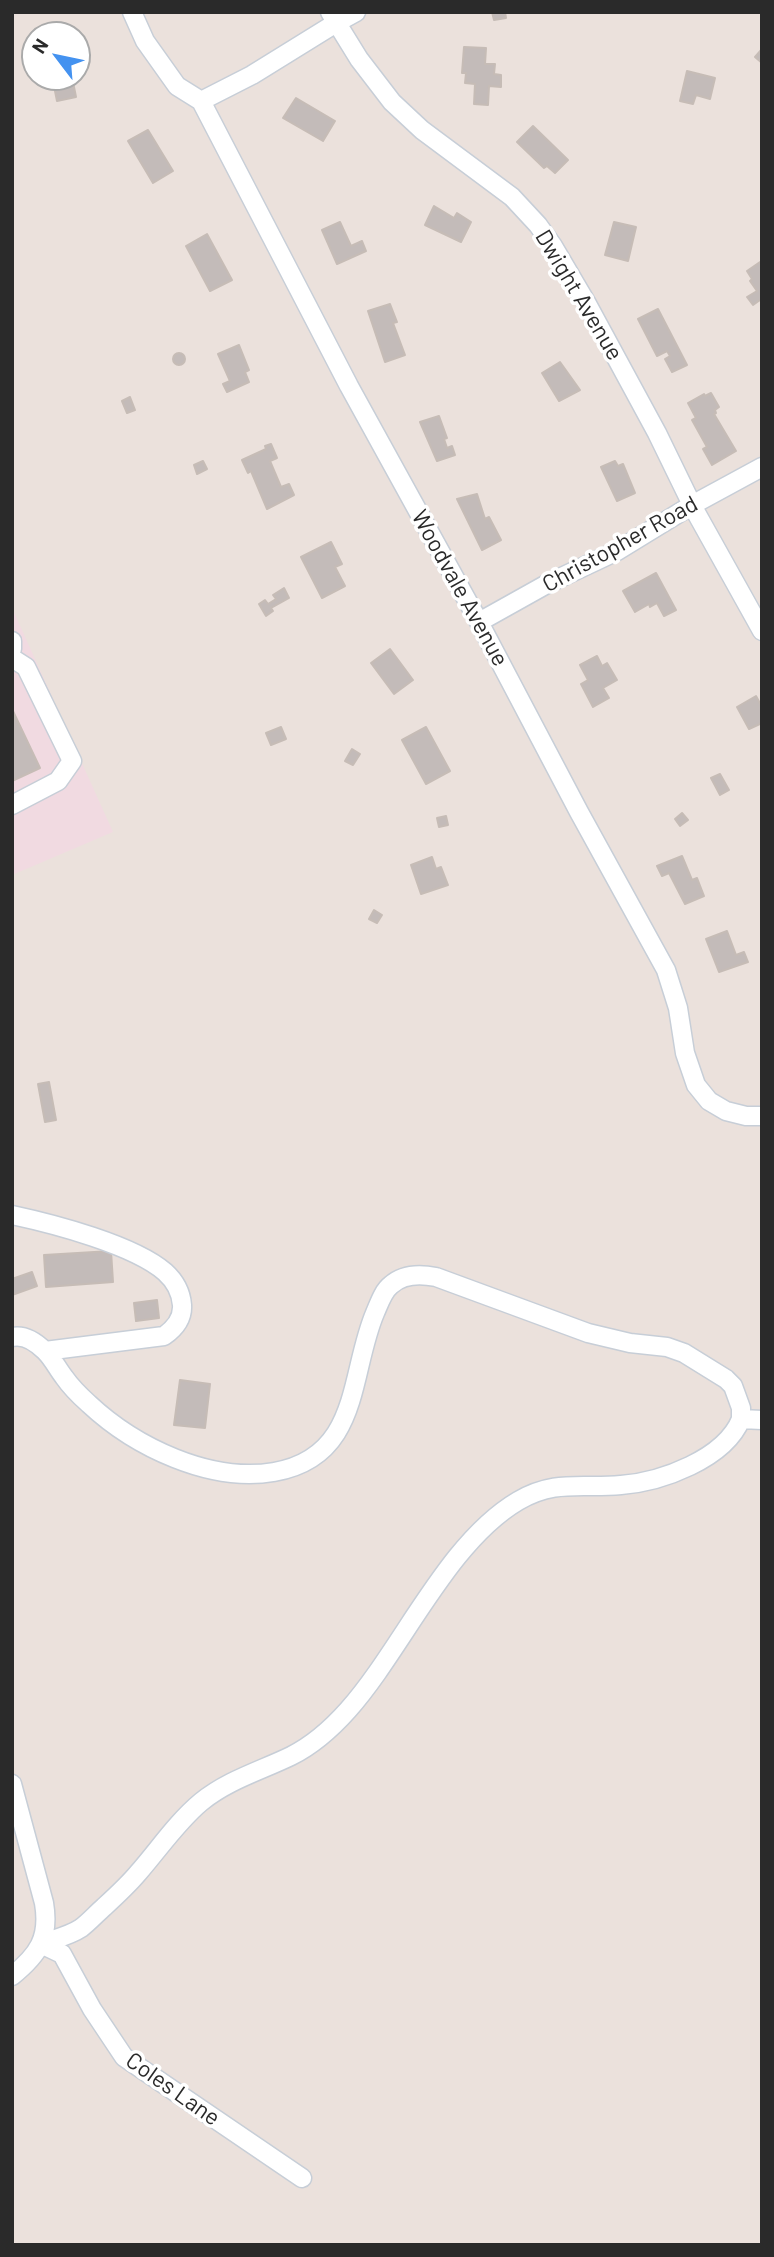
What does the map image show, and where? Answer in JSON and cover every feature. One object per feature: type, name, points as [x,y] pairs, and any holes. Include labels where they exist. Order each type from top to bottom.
[{"type":"street","points":[[132,12],[145,41],[177,86],[201,101],[252,75],[333,18],[356,12]]},
{"type":"street","name":"Dwight Avenue","points":[[333,18],[359,59],[392,102],[422,130],[512,197],[553,246],[657,433],[692,505],[762,631]]},
{"type":"street","name":"Woodvale Avenue","points":[[201,101],[343,375],[666,970],[678,1008],[685,1053],[695,1083],[709,1101],[726,1111],[746,1116],[762,1116]]},
{"type":"street","name":"Christopher Road","points":[[479,622],[547,584],[617,551],[692,505],[762,467]]},
{"type":"street","points":[[12,641],[12,649]]},
{"type":"street","points":[[12,658],[26,667],[72,761],[58,781],[12,804]]},
{"type":"street","points":[[12,1215],[55,1225],[146,1259],[166,1272],[176,1284],[181,1296],[182,1311],[175,1329],[164,1336],[45,1350]]},
{"type":"street","points":[[12,1337],[27,1338],[45,1350],[65,1379],[89,1404],[113,1424],[150,1447],[176,1459],[222,1471],[248,1474],[276,1472],[302,1463],[315,1455],[337,1432],[350,1406],[366,1338],[385,1292],[399,1279],[423,1275],[436,1277],[588,1333],[630,1343],[667,1347],[684,1353],[726,1379],[733,1387],[741,1408],[741,1419],[732,1436],[716,1450],[675,1471],[629,1485],[563,1485],[550,1488],[529,1495],[503,1512],[485,1527],[458,1558],[368,1685],[337,1722],[303,1749],[210,1795],[181,1821],[135,1877],[87,1923],[67,1935],[41,1944]]},
{"type":"street","points":[[741,1419],[762,1420]]},
{"type":"street","points":[[12,1784],[44,1903],[46,1921],[41,1944],[33,1958],[12,1976]]},
{"type":"street","name":"Coles Lane","points":[[41,1944],[62,1954],[92,2009],[124,2057],[302,2178]]},
{"type":"shaded area","points":[[12,608],[113,832],[12,875]]},
{"type":"building","points":[[492,12],[505,12],[506,18],[494,20]]},
{"type":"building","points":[[464,47],[486,48],[485,64],[495,64],[494,74],[501,75],[501,87],[489,86],[488,105],[474,104],[475,84],[465,83],[466,73],[462,73]]},
{"type":"building","points":[[762,49],[762,63],[755,57]]},
{"type":"building","points":[[687,71],[715,78],[710,99],[696,95],[693,104],[680,101]]},
{"type":"building","points":[[55,91],[75,91],[76,97],[57,101]]},
{"type":"building","points":[[296,98],[335,121],[323,141],[283,118]]},
{"type":"building","points":[[533,126],[568,160],[555,173],[547,166],[544,168],[517,142]]},
{"type":"building","points":[[148,130],[173,171],[153,183],[128,141]]},
{"type":"building","points":[[434,206],[454,218],[457,213],[471,222],[461,242],[425,225]]},
{"type":"building","points":[[340,222],[351,246],[362,241],[366,251],[337,264],[322,230]]},
{"type":"building","points":[[614,222],[636,227],[628,261],[605,255]]},
{"type":"building","points":[[207,234],[232,280],[210,291],[186,246]]},
{"type":"building","points":[[760,262],[762,302],[760,300],[753,305],[747,297],[757,291],[747,271]]},
{"type":"building","points":[[390,304],[397,322],[393,323],[405,355],[385,362],[368,311]]},
{"type":"building","points":[[658,309],[687,365],[672,372],[665,359],[670,356],[667,351],[657,356],[638,319]]},
{"type":"building","points":[[239,345],[249,370],[245,372],[249,382],[227,392],[223,384],[230,381],[218,354]]},
{"type":"building","points":[[179,353],[185,359],[179,365],[173,359]]},
{"type":"building","points":[[560,362],[580,390],[559,401],[542,373]]},
{"type":"building","points":[[711,393],[719,407],[714,414],[736,451],[712,465],[703,449],[707,447],[692,420],[696,418],[688,403]]},
{"type":"building","points":[[130,397],[135,410],[127,413],[122,401]]},
{"type":"building","points":[[439,416],[447,438],[444,439],[447,448],[452,446],[455,455],[437,461],[420,422]]},
{"type":"building","points":[[271,444],[277,458],[270,461],[281,487],[289,484],[294,495],[267,509],[251,471],[248,473],[242,460]]},
{"type":"building","points":[[203,461],[207,469],[197,474],[194,465]]},
{"type":"building","points":[[615,461],[618,466],[623,464],[635,493],[617,501],[601,467]]},
{"type":"building","points":[[477,494],[485,519],[489,517],[501,540],[482,550],[457,499]]},
{"type":"building","points":[[331,542],[342,564],[335,567],[345,586],[322,598],[301,557]]},
{"type":"building","points":[[656,573],[676,610],[664,616],[657,603],[650,607],[649,604],[635,612],[623,591]]},
{"type":"building","points":[[284,588],[289,598],[271,608],[273,611],[266,616],[259,604],[265,600],[268,604],[276,599],[273,595]]},
{"type":"building","points":[[390,649],[413,680],[394,694],[371,663]]},
{"type":"building","points":[[597,656],[602,666],[607,663],[617,680],[603,688],[609,698],[593,707],[581,684],[588,680],[580,665]]},
{"type":"building","points":[[756,696],[762,707],[762,723],[749,729],[737,707]]},
{"type":"building","points":[[12,709],[40,768],[12,781]]},
{"type":"building","points":[[281,727],[286,739],[271,745],[266,733]]},
{"type":"building","points":[[426,727],[450,771],[426,784],[402,740]]},
{"type":"building","points":[[352,749],[360,754],[353,765],[345,761]]},
{"type":"building","points":[[720,774],[729,790],[720,795],[711,778]]},
{"type":"building","points":[[682,813],[688,820],[680,826],[675,819]]},
{"type":"building","points":[[446,816],[448,825],[439,827],[437,818]]},
{"type":"building","points":[[682,856],[692,880],[697,878],[704,896],[685,904],[669,873],[662,876],[657,866]]},
{"type":"building","points":[[432,857],[436,869],[441,867],[448,885],[421,894],[411,865]]},
{"type":"building","points":[[374,910],[382,915],[377,923],[369,919]]},
{"type":"building","points":[[727,931],[736,955],[744,952],[748,962],[719,972],[706,939]]},
{"type":"building","points":[[49,1082],[56,1120],[45,1122],[38,1084]]},
{"type":"building","points":[[111,1251],[113,1282],[46,1287],[44,1255]]},
{"type":"building","points":[[32,1272],[37,1286],[12,1295],[12,1279]]},
{"type":"building","points":[[157,1300],[159,1318],[136,1321],[134,1303]]},
{"type":"building","points":[[180,1380],[210,1384],[205,1428],[174,1425]]}]
